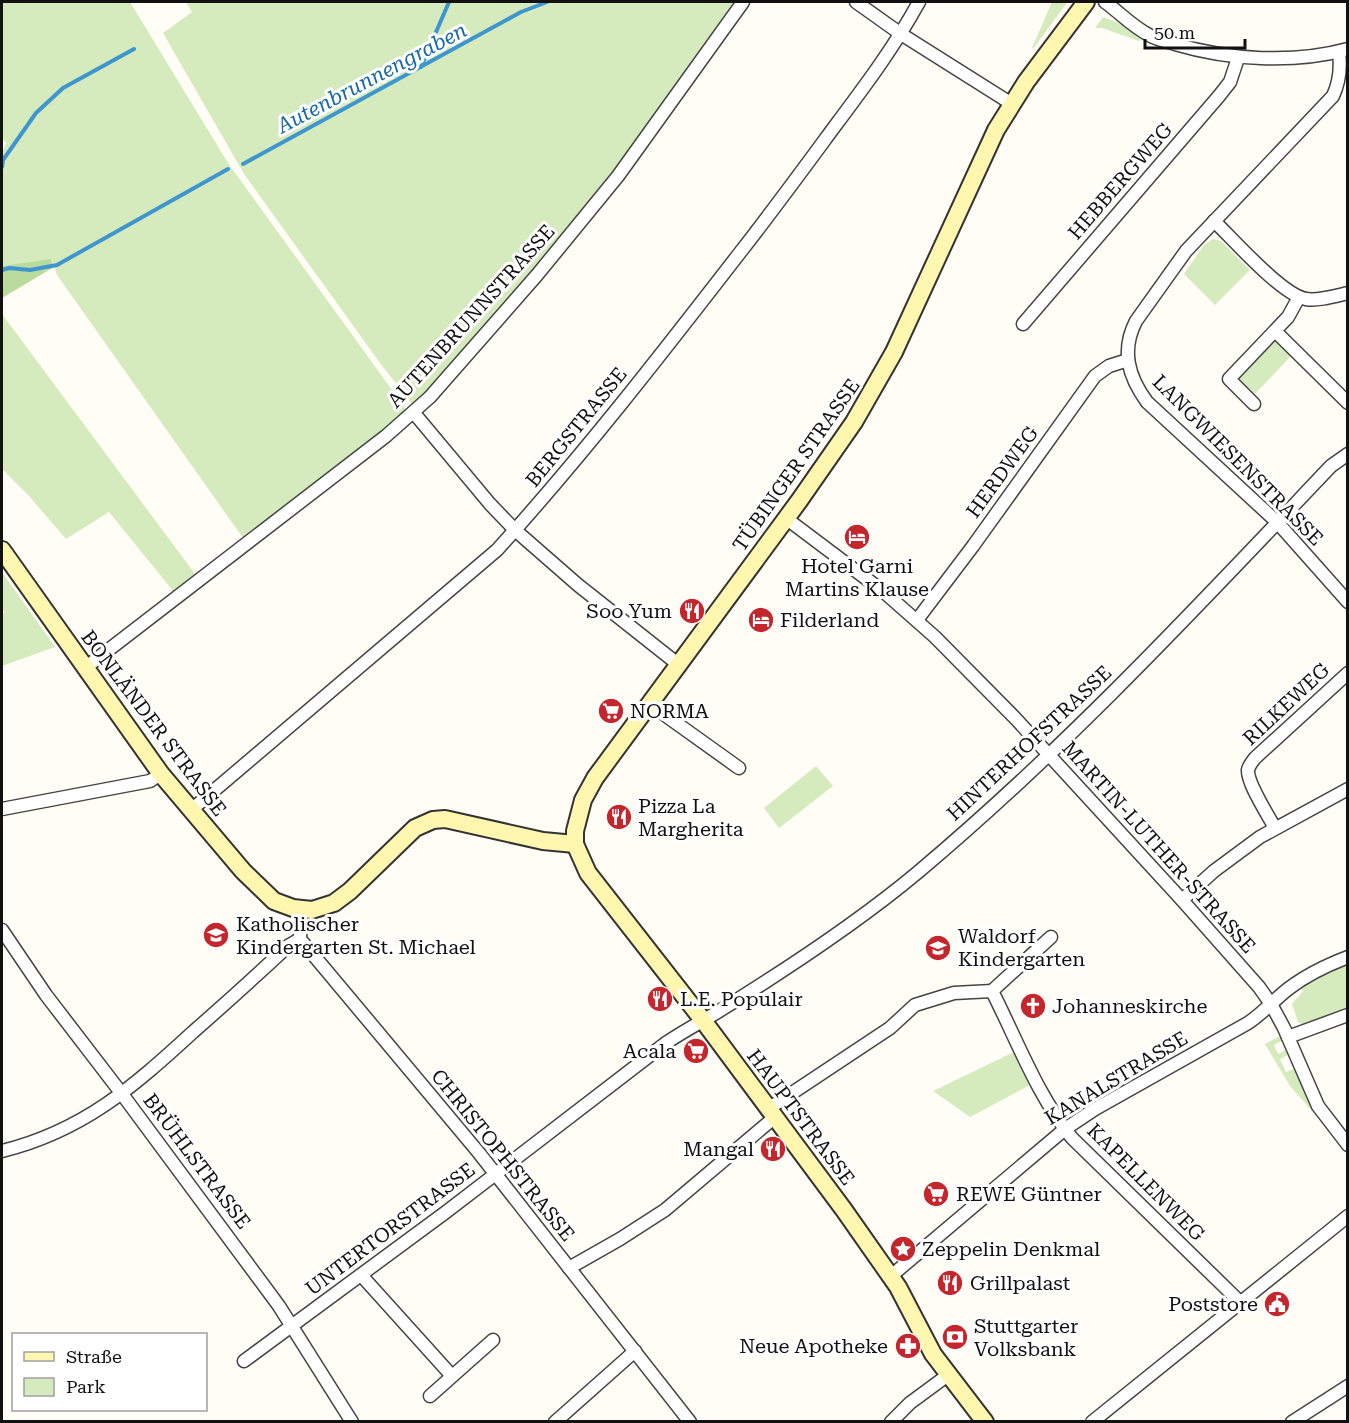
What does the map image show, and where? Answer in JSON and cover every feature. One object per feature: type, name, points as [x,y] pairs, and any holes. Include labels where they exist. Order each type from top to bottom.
[{"type":"main road","name":"TÜBINGER STRASSE","points":[[575,844],[576,820],[589,788],[787,519],[834,453],[875,388],[983,156],[1012,104],[1086,2]]},
{"type":"main road","name":"BONLÄNDER STRASSE","points":[[2,550],[161,774],[190,811],[265,894],[283,905],[301,910]]},
{"type":"main road","points":[[301,910],[312,910],[334,903],[350,891],[405,836],[433,820],[445,819],[543,841],[575,844]]},
{"type":"main road","name":"HAUPTSTRASSE","points":[[575,844],[582,862],[596,884],[702,1019],[891,1276],[925,1339],[948,1375],[985,1422]]},
{"type":"street","name":"AUTENBRUNNSTRASSE","points":[[85,668],[414,413],[537,275],[618,176],[743,2]]},
{"type":"street","points":[[856,2],[901,34],[1012,104]]},
{"type":"street","name":"BERGSTRASSE","points":[[190,811],[497,550],[537,507],[734,261],[858,95],[901,34],[919,2]]},
{"type":"street","points":[[1105,2],[1150,36],[1193,49],[1238,58],[1299,56],[1343,51]]},
{"type":"street","name":"LANGWIESENSTRASSE","points":[[1343,51],[1339,84],[1333,96],[1177,262],[1136,321],[1128,340],[1128,360],[1134,381],[1147,402],[1277,522],[1347,602]]},
{"type":"street","name":"HEBBERGWEG","points":[[1023,324],[1219,96],[1230,82],[1238,58]]},
{"type":"street","points":[[1214,221],[1279,284],[1299,297],[1308,299],[1347,293]]},
{"type":"street","points":[[1254,404],[1229,379],[1288,317],[1299,297]]},
{"type":"street","points":[[1275,331],[1347,403]]},
{"type":"street","name":"HERDWEG","points":[[917,620],[1095,376],[1109,366],[1128,360]]},
{"type":"street","points":[[414,413],[490,504],[515,530],[578,585],[679,665]]},
{"type":"street","name":"HINTERHOFSTRASSE","points":[[702,1019],[722,1010],[831,938],[907,880],[963,832],[1098,709],[1331,466],[1347,454]]},
{"type":"street","name":"MARTIN-LUTHER-STRASSE","points":[[787,519],[857,570],[917,620],[1048,754],[1182,900],[1259,987],[1271,1004],[1318,1106],[1347,1145]]},
{"type":"street","name":"RILKEWEG","points":[[1275,828],[1251,783],[1247,773],[1250,766],[1265,749],[1347,673]]},
{"type":"street","points":[[651,705],[739,768]]},
{"type":"street","points":[[2,809],[150,781],[161,774]]},
{"type":"street","points":[[1182,900],[1238,852],[1275,828],[1347,789]]},
{"type":"street","points":[[2,1151],[62,1130],[122,1094],[141,1079],[288,946],[300,939],[301,910]]},
{"type":"street","name":"BRÜHLSTRASSE","points":[[2,930],[46,995],[293,1325],[352,1422]]},
{"type":"street","points":[[569,1268],[665,1210],[771,1113],[890,1028],[915,1005],[954,993],[992,992],[1051,937]]},
{"type":"street","name":"CHRISTOPHSTRASSE","points":[[300,939],[380,1032],[495,1174],[690,1422]]},
{"type":"street","name":"KANALSTRASSE","points":[[891,1276],[1065,1129],[1095,1109],[1248,1023],[1288,989],[1310,975],[1347,957]]},
{"type":"street","name":"KAPELLENWEG","points":[[992,992],[1053,1111],[1065,1129],[1240,1302]]},
{"type":"street","points":[[1288,1037],[1347,1015]]},
{"type":"street","name":"UNTERTORSTRASSE","points":[[244,1361],[666,1043],[702,1019]]},
{"type":"street","points":[[1092,1422],[1347,1216]]},
{"type":"street","points":[[361,1275],[452,1376]]},
{"type":"street","points":[[430,1395],[494,1340]]},
{"type":"street","points":[[555,1422],[635,1351]]},
{"type":"street","points":[[891,1422],[910,1403],[948,1375]]},
{"type":"street","points":[[1292,1422],[1347,1386]]},
{"type":"green space","points":[[2,2],[130,2],[228,163],[405,408],[404,414],[243,538],[57,275],[52,260],[2,266],[2,153],[6,143],[2,138]]},
{"type":"green space","points":[[186,2],[737,2],[670,97],[600,190],[533,271],[418,401],[412,404],[244,174],[163,33],[192,12]]},
{"type":"green space","points":[[1052,2],[1065,2],[1066,4],[1033,49],[1032,48]]},
{"type":"green space","points":[[1103,17],[1122,24],[1141,40],[1095,28]]},
{"type":"green space","points":[[1213,239],[1221,241],[1250,270],[1215,305],[1184,274],[1204,245]]},
{"type":"green space","points":[[51,259],[54,267],[2,298],[2,266]]},
{"type":"green space","points":[[2,314],[195,574],[174,592],[109,512],[66,539],[2,469]]},
{"type":"green space","points":[[1276,340],[1292,355],[1255,394],[1239,379]]},
{"type":"green space","points":[[2,572],[55,647],[2,666],[2,614],[4,613]]},
{"type":"green space","points":[[816,766],[833,786],[779,828],[764,808]]},
{"type":"green space","points":[[1347,963],[1347,1009],[1303,1025],[1298,1022],[1292,1004],[1303,991],[1301,987],[1310,980]]},
{"type":"green space","points":[[1280,1036],[1282,1041],[1274,1045],[1278,1054],[1286,1050],[1288,1055],[1280,1059],[1286,1072],[1294,1069],[1312,1111],[1290,1086],[1265,1044]]},
{"type":"green space","points":[[1014,1052],[1030,1085],[970,1117],[933,1091]]},
{"type":"waterway","points":[[421,67],[449,2]]},
{"type":"waterway","name":"Autenbrunnengraben","points":[[243,164],[521,12],[547,2]]},
{"type":"waterway","points":[[2,167],[3,160],[36,113],[63,88],[134,49]]},
{"type":"waterway","name":"Autenbrunnengraben","points":[[2,270],[9,268],[30,270],[57,265],[228,169]]},
{"type":"place","name":"Hotel Garni Martins Klause","points":[[857,537]]},
{"type":"place","name":"Soo Yum","points":[[692,611]]},
{"type":"place","name":"Filderland","points":[[761,620]]},
{"type":"place","name":"NORMA","points":[[611,711]]},
{"type":"place","name":"Pizza La Margherita","points":[[619,817]]},
{"type":"place","name":"Katholischer Kindergarten St. Michael","points":[[216,935]]},
{"type":"place","name":"Waldorf Kindergarten","points":[[938,948]]},
{"type":"place","name":"L.E. Populair","points":[[660,999]]},
{"type":"place","name":"Johanneskirche","points":[[1033,1006]]},
{"type":"place","name":"Acala","points":[[696,1051]]},
{"type":"place","name":"Mangal","points":[[773,1149]]},
{"type":"place","name":"REWE Güntner","points":[[936,1194]]},
{"type":"place","name":"Zeppelin Denkmal","points":[[903,1249]]},
{"type":"place","name":"Grillpalast","points":[[950,1283]]},
{"type":"place","name":"Poststore","points":[[1277,1304]]},
{"type":"place","name":"Stuttgarter Volksbank","points":[[955,1337]]},
{"type":"place","name":"Neue Apotheke","points":[[908,1346]]}]
